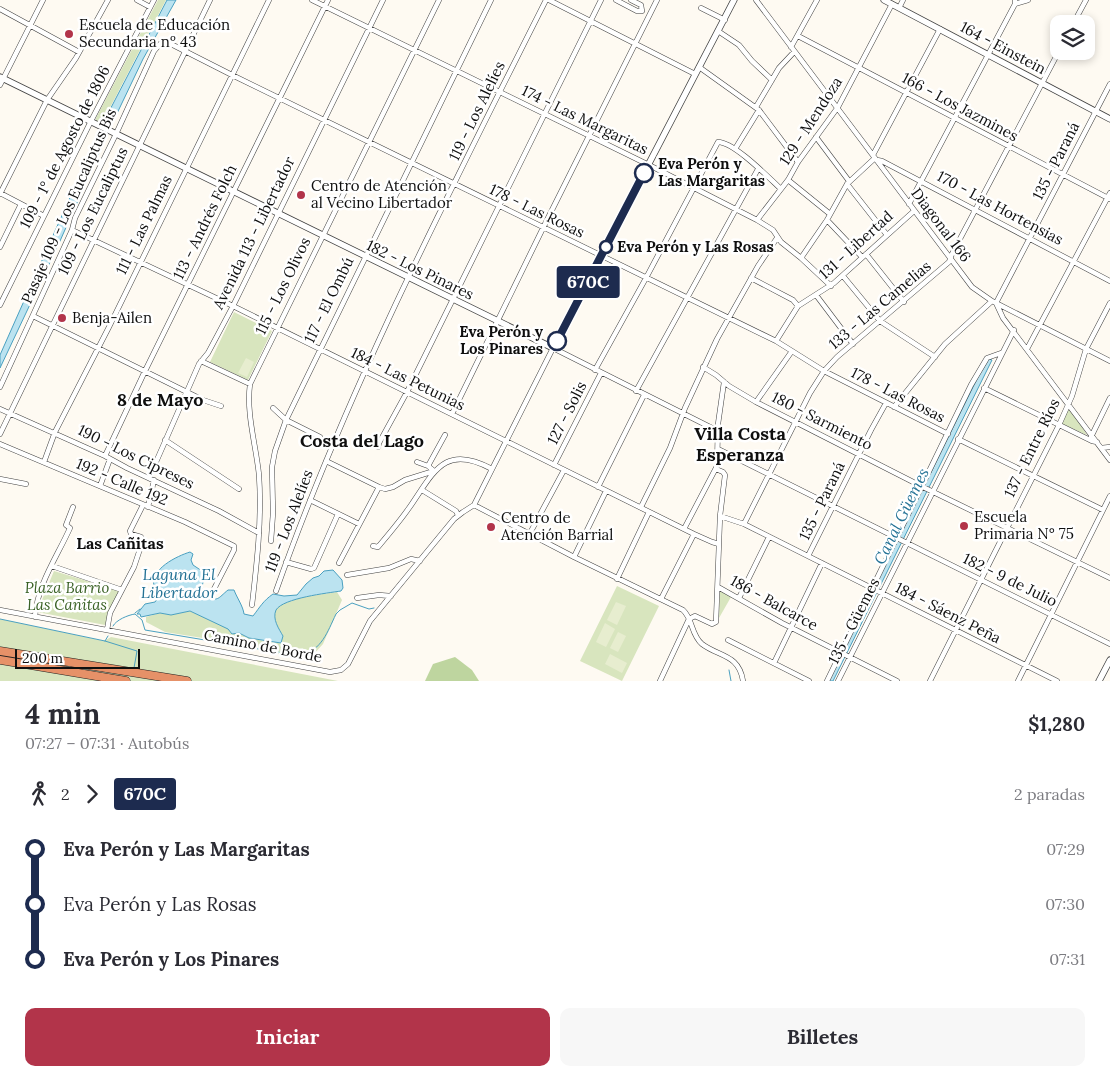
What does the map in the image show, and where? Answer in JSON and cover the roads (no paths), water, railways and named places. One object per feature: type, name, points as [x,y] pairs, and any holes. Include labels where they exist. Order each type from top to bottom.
[{"type":"highway","points":[[0,651],[187,681]]},
{"type":"highway","points":[[0,660],[126,681]]},
{"type":"street","points":[[0,85],[2,77],[43,0]]},
{"type":"street","points":[[44,216],[0,193],[47,100],[79,52],[108,0]]},
{"type":"street","points":[[137,0],[150,7]]},
{"type":"street","name":"109 - 1° de Agosto de 1806","points":[[0,305],[91,121],[154,0]]},
{"type":"street","name":"109 - Los Eucaliptus","points":[[0,434],[210,0]]},
{"type":"street","name":"111 - Las Palmas","points":[[44,462],[56,432],[269,0]]},
{"type":"street","name":"174 - Las Margaritas","points":[[312,0],[757,220],[773,230],[777,238],[831,286]]},
{"type":"street","name":"113 - Andrés Folch","points":[[105,456],[328,0]]},
{"type":"street","name":"Avenida 113 - Libertador","points":[[148,507],[151,479],[165,440],[186,392],[232,306],[383,0]]},
{"type":"street","name":"115 - Los Olivos","points":[[252,605],[259,534],[259,476],[250,402],[250,384],[439,0]]},
{"type":"street","name":"117 - El Ombú","points":[[271,541],[273,513],[272,468],[275,451],[286,420],[491,0]]},
{"type":"street","points":[[548,0],[695,74]]},
{"type":"street","name":"119 - Los Alelíes","points":[[276,591],[326,460],[364,371],[454,184],[548,0]]},
{"type":"street","points":[[378,447],[601,0]]},
{"type":"street","points":[[616,0],[638,11],[642,11],[641,5],[631,0]]},
{"type":"street","points":[[452,414],[657,0]]},
{"type":"street","points":[[734,0],[553,348],[474,505],[617,579],[683,610],[698,639],[705,646],[736,663],[741,671],[743,681]]},
{"type":"street","name":"Diagonal 166","points":[[756,0],[972,287],[994,302],[1068,404],[1090,438],[1096,442],[1110,460]]},
{"type":"street","points":[[791,47],[817,0]]},
{"type":"street","name":"164 - Einstein","points":[[884,0],[1110,119]]},
{"type":"street","points":[[899,8],[903,0]]},
{"type":"street","points":[[1015,2],[1028,0]]},
{"type":"street","points":[[1078,15],[1086,0]]},
{"type":"street","name":"131 - Libertad","points":[[909,204],[1015,2]]},
{"type":"street","name":"129 - Mendoza","points":[[757,220],[788,180],[798,162],[838,107],[892,4]]},
{"type":"street","points":[[701,8],[724,20]]},
{"type":"street","points":[[0,9],[79,52]]},
{"type":"street","points":[[801,258],[827,220],[848,182],[875,158],[940,29]]},
{"type":"street","points":[[718,31],[739,45],[752,61],[772,80]]},
{"type":"street","name":"166 - Los Jazmines","points":[[798,36],[1109,197]]},
{"type":"street","name":"178 - Las Rosas","points":[[167,42],[776,341],[824,371],[948,434]]},
{"type":"street","name":"Pasaje 109 - Los Eucaliptus Bis","points":[[0,386],[72,230],[75,218],[114,133],[154,51],[160,43],[167,42]]},
{"type":"street","points":[[781,188],[735,149],[772,80],[782,64],[794,52]]},
{"type":"street","name":"133 - Las Camelias","points":[[744,524],[824,371],[948,264],[1054,60]]},
{"type":"street","points":[[699,67],[758,108],[798,162]]},
{"type":"street","name":"182 - Los Pinares","points":[[2,77],[718,431]]},
{"type":"street","name":"135 - Paraná","points":[[894,407],[945,344],[994,302],[1110,84]]},
{"type":"street","points":[[816,137],[887,235]]},
{"type":"street","name":"127 - Solis","points":[[594,370],[720,141],[735,149]]},
{"type":"street","name":"170 - Las Hortensias","points":[[875,158],[1110,280]]},
{"type":"street","name":"129 - Mendoza","points":[[636,390],[758,169]]},
{"type":"street","points":[[788,180],[830,214]]},
{"type":"street","points":[[1027,349],[1109,197]]},
{"type":"street","points":[[0,247],[22,204]]},
{"type":"street","name":"131 - Libertad","points":[[776,341],[798,306],[831,286],[914,211]]},
{"type":"street","points":[[827,220],[864,256],[904,302]]},
{"type":"street","name":"184 - Las Petunias","points":[[72,230],[232,306],[694,534],[720,544]]},
{"type":"street","points":[[642,507],[728,318],[777,238]]},
{"type":"street","points":[[843,276],[880,321],[935,357]]},
{"type":"street","points":[[751,278],[793,300],[798,306]]},
{"type":"street","points":[[816,296],[854,344]]},
{"type":"street","points":[[994,302],[1110,362]]},
{"type":"street","name":"137 - Entre Ríos","points":[[930,681],[1059,425],[1086,349],[1110,303]]},
{"type":"street","points":[[33,316],[186,392],[221,406]]},
{"type":"street","name":"135 - Güemes","points":[[838,681],[877,591],[906,543],[1014,330]]},
{"type":"street","points":[[756,402],[792,351]]},
{"type":"street","points":[[827,681],[877,591],[897,538],[987,358],[1001,353]]},
{"type":"street","points":[[201,361],[250,384]]},
{"type":"street","name":"180 - Sarmiento","points":[[704,368],[756,402],[923,487],[1110,578]]},
{"type":"street","name":"127 - Solis","points":[[554,465],[601,373]]},
{"type":"street","points":[[684,529],[716,469],[724,382]]},
{"type":"street","points":[[984,388],[1090,438],[1110,398]]},
{"type":"street","points":[[598,487],[644,395]]},
{"type":"street","name":"135 - Paraná","points":[[808,556],[886,403]]},
{"type":"street","name":"190 - Los Cipreses","points":[[0,408],[56,432],[219,511],[259,534]]},
{"type":"street","points":[[273,408],[286,420],[320,437]]},
{"type":"street","points":[[428,466],[445,435]]},
{"type":"street","points":[[958,439],[1103,510]]},
{"type":"street","points":[[165,440],[239,489]]},
{"type":"street","name":"192 - Calle 192","points":[[0,444],[185,522],[234,546],[234,550],[214,589]]},
{"type":"street","points":[[1101,448],[1110,447]]},
{"type":"street","points":[[718,449],[897,538]]},
{"type":"street","points":[[100,486],[110,459]]},
{"type":"street","points":[[373,546],[378,547],[406,513],[434,472],[447,462],[456,459],[472,459],[492,469]]},
{"type":"street","points":[[326,460],[385,489],[406,480],[434,472]]},
{"type":"street","points":[[417,462],[428,466],[434,472]]},
{"type":"street","points":[[660,681],[689,619],[694,616],[710,624],[716,622],[720,516],[725,473],[716,469]]},
{"type":"street","points":[[530,535],[564,470]]},
{"type":"street","points":[[0,479],[26,484]]},
{"type":"street","points":[[339,563],[379,487]]},
{"type":"street","points":[[422,490],[456,511],[458,515]]},
{"type":"street","points":[[574,557],[606,491]]},
{"type":"street","points":[[1018,681],[1110,496]]},
{"type":"street","points":[[310,500],[359,524]]},
{"type":"street","points":[[107,630],[110,613],[136,562],[143,540],[141,537],[130,533],[131,526],[142,505]]},
{"type":"street","name":"Camino de Borde","points":[[0,610],[330,672],[338,671],[348,664],[365,630],[391,596],[458,515],[474,505]]},
{"type":"street","points":[[35,617],[38,597],[70,528],[66,525],[73,507]]},
{"type":"street","points":[[617,579],[649,512]]},
{"type":"street","points":[[286,562],[311,569],[314,568],[338,514]]},
{"type":"street","name":"184 - Sáenz Peña","points":[[720,516],[744,524],[1057,681]]},
{"type":"street","points":[[661,599],[694,534]]},
{"type":"street","points":[[739,598],[769,537]]},
{"type":"street","name":"182 - 9 de Julio","points":[[897,538],[1110,644]]},
{"type":"street","points":[[347,575],[389,568],[411,559],[420,561]]},
{"type":"street","points":[[774,663],[822,563]]},
{"type":"street","points":[[52,566],[122,590]]},
{"type":"street","name":"186 - Balcarce","points":[[718,587],[790,627],[897,681]]},
{"type":"street","points":[[358,598],[379,595],[391,596]]},
{"type":"street","points":[[728,640],[809,681]]},
{"type":"street","points":[[1099,681],[1110,660]]},
{"type":"water","points":[[167,0],[176,0],[143,59],[0,368],[0,355],[103,123]]},
{"type":"water","name":"Canal Güemes","points":[[989,359],[992,360],[833,681],[828,681],[979,375]]},
{"type":"water","name":"Laguna El Libertador","points":[[190,552],[193,554],[191,560],[193,565],[205,573],[202,587],[204,595],[215,599],[228,590],[234,590],[244,614],[253,616],[273,594],[284,596],[297,595],[306,584],[324,571],[333,570],[342,580],[343,588],[341,591],[296,599],[280,606],[276,610],[275,617],[276,624],[283,636],[281,643],[249,638],[239,633],[232,634],[228,629],[190,611],[171,615],[160,613],[141,617],[140,614],[137,614],[145,604],[155,602],[158,598],[154,580],[160,569],[172,560]]},
{"type":"waterway","points":[[113,626],[122,618],[135,614],[142,620],[145,630],[301,656],[319,645],[340,610],[352,603],[369,609],[374,608]]},
{"type":"waterway","points":[[135,613],[140,609]]},
{"type":"waterway","points":[[0,619],[105,641],[137,651],[134,668]]},
{"type":"waterway","points":[[105,641],[108,636]]},
{"type":"waterway","points":[[729,670],[731,681]]},
{"type":"place","name":"Escuela de Educación Secundaria nº 43","points":[[69,34]]},
{"type":"place","name":"Eva Perón y Las Margaritas","points":[[644,173]]},
{"type":"place","name":"Centro de Atención al Vecino Libertador","points":[[301,195]]},
{"type":"place","name":"Eva Perón y Las Rosas","points":[[606,247]]},
{"type":"place","name":"Benja-Ailen","points":[[62,318]]},
{"type":"place","name":"Eva Perón y Los Pinares","points":[[557,341]]},
{"type":"place","name":"Escuela Primaria N° 75","points":[[964,526]]},
{"type":"place","name":"Centro de Atención Barrial","points":[[491,527]]},
{"type":"district","name":"8 de Mayo","points":[[160,400]]},
{"type":"district","name":"Costa del Lago","points":[[362,441]]},
{"type":"district","name":"Villa Costa Esperanza","points":[[740,444]]},
{"type":"district","name":"Las Cañitas","points":[[120,543]]},
{"type":"park label","name":"Plaza Barrio Las Cañitas","points":[[67,596]]}]
